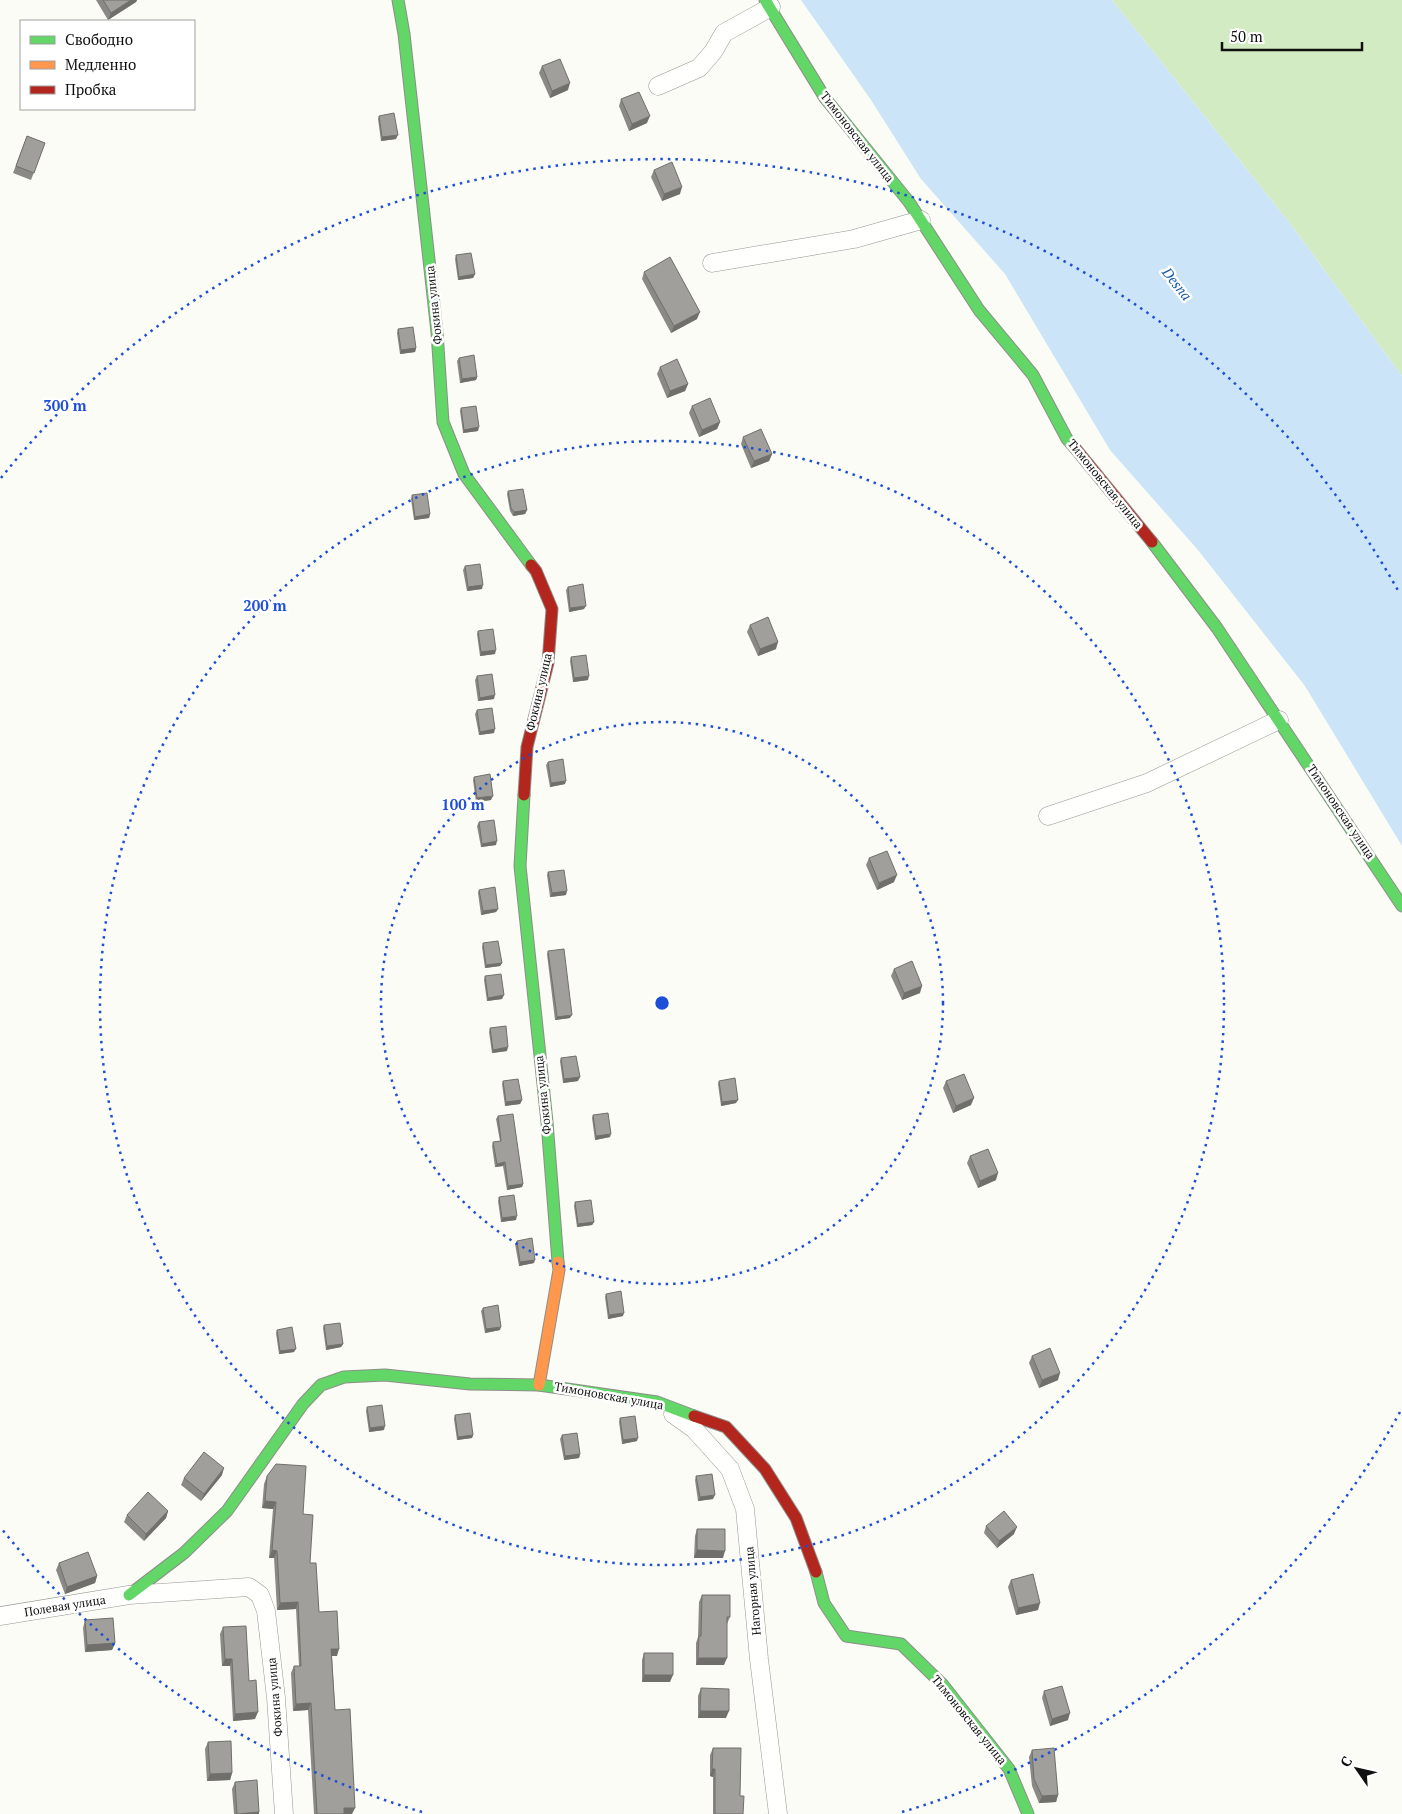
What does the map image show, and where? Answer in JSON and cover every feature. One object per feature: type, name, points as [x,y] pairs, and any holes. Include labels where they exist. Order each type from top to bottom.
[{"type":"street","name":"Фокина улица","points":[[398,0],[404,34],[437,332],[443,422],[464,474],[536,571],[552,609],[548,663],[527,747],[520,866],[547,1122],[559,1270],[539,1384]]},
{"type":"street","name":"Тимоновская улица","points":[[768,4],[825,98],[909,202],[979,310],[1033,375],[1067,439],[1138,524],[1217,628],[1402,906]]},
{"type":"street","points":[[658,86],[699,68],[713,52],[724,33],[768,4]]},
{"type":"street","points":[[712,263],[854,239],[921,220]]},
{"type":"street","points":[[1048,816],[1147,783],[1279,720]]},
{"type":"street","name":"Тимоновская улица","points":[[130,1595],[184,1553],[227,1511],[302,1404],[320,1385],[344,1377],[385,1375],[470,1384],[539,1384],[656,1402],[726,1427],[765,1469],[796,1518],[818,1578],[824,1603],[846,1636],[901,1644],[943,1685],[1009,1769],[1028,1814]]},
{"type":"street","name":"Нагорная улица","points":[[656,1402],[694,1429],[730,1469],[745,1509],[759,1659],[778,1814]]},
{"type":"street","name":"Фокина улица","points":[[249,1587],[260,1594],[266,1611],[276,1698],[284,1814]]},
{"type":"street","name":"Полевая улица","points":[[0,1616],[130,1595],[249,1587]]},
{"type":"green space","points":[[1112,0],[1402,0],[1402,376],[1292,226]]},
{"type":"water","name":"Desna","points":[[801,0],[1112,0],[1292,226],[1402,376],[1402,846],[1305,686],[1198,550],[1110,450],[1005,274],[921,179],[871,100]]},
{"type":"building","points":[[103,0],[131,0],[111,13]]},
{"type":"building","points":[[560,59],[570,83],[552,91],[542,66]]},
{"type":"building","points":[[639,92],[650,116],[632,124],[621,99]]},
{"type":"building","points":[[394,113],[398,135],[382,137],[379,116]]},
{"type":"building","points":[[27,136],[45,143],[34,173],[16,166]]},
{"type":"building","points":[[672,162],[682,187],[664,194],[654,170]]},
{"type":"building","points":[[471,253],[475,274],[459,277],[456,255]]},
{"type":"building","points":[[670,257],[700,312],[674,326],[644,272]]},
{"type":"building","points":[[413,327],[416,348],[401,350],[398,329]]},
{"type":"building","points":[[474,355],[477,377],[462,379],[459,358]]},
{"type":"building","points":[[677,359],[688,384],[670,391],[660,367]]},
{"type":"building","points":[[710,398],[720,422],[702,430],[692,406]]},
{"type":"building","points":[[476,406],[479,427],[464,430],[461,408]]},
{"type":"building","points":[[761,429],[772,454],[754,461],[743,437]]},
{"type":"building","points":[[523,489],[527,510],[514,512],[511,508],[508,491]]},
{"type":"building","points":[[427,493],[430,514],[415,517],[412,495]]},
{"type":"building","points":[[480,564],[483,585],[468,587],[465,566]]},
{"type":"building","points":[[583,584],[586,606],[570,608],[568,587]]},
{"type":"building","points":[[768,617],[778,642],[760,649],[750,625]]},
{"type":"building","points":[[493,629],[496,650],[481,652],[478,631]]},
{"type":"building","points":[[586,655],[589,676],[574,678],[571,657]]},
{"type":"building","points":[[492,674],[495,695],[480,698],[477,676]]},
{"type":"building","points":[[492,708],[495,729],[480,732],[477,710]]},
{"type":"building","points":[[563,759],[566,781],[551,783],[548,762]]},
{"type":"building","points":[[490,774],[493,796],[477,798],[474,777]]},
{"type":"building","points":[[494,820],[497,841],[482,844],[479,822]]},
{"type":"building","points":[[887,851],[897,875],[879,883],[869,858]]},
{"type":"building","points":[[564,870],[567,891],[552,893],[548,872]]},
{"type":"building","points":[[495,887],[498,909],[483,911],[479,890]]},
{"type":"building","points":[[498,941],[502,963],[486,965],[483,943]]},
{"type":"building","points":[[564,949],[572,1015],[557,1017],[548,951]]},
{"type":"building","points":[[912,961],[922,986],[904,993],[894,969]]},
{"type":"building","points":[[501,974],[504,995],[488,998],[485,976]]},
{"type":"building","points":[[506,1026],[508,1047],[493,1050],[490,1028]]},
{"type":"building","points":[[576,1056],[580,1077],[564,1079],[561,1058]]},
{"type":"building","points":[[964,1074],[974,1098],[956,1106],[946,1081]]},
{"type":"building","points":[[735,1078],[738,1100],[722,1102],[719,1081]]},
{"type":"building","points":[[518,1079],[522,1100],[506,1102],[503,1081]]},
{"type":"building","points":[[608,1113],[611,1134],[596,1136],[593,1115]]},
{"type":"building","points":[[513,1114],[523,1184],[508,1186],[505,1162],[497,1164],[493,1142],[501,1141],[498,1116]]},
{"type":"building","points":[[988,1149],[998,1173],[980,1181],[970,1156]]},
{"type":"building","points":[[514,1195],[517,1216],[502,1218],[499,1197]]},
{"type":"building","points":[[591,1200],[594,1222],[578,1224],[575,1202]]},
{"type":"building","points":[[532,1238],[535,1260],[520,1262],[517,1241]]},
{"type":"building","points":[[621,1291],[624,1313],[609,1315],[606,1294]]},
{"type":"building","points":[[498,1305],[501,1327],[486,1329],[483,1308]]},
{"type":"building","points":[[340,1323],[343,1344],[327,1346],[324,1325]]},
{"type":"building","points":[[292,1327],[296,1349],[280,1351],[277,1330]]},
{"type":"building","points":[[1050,1348],[1060,1373],[1042,1380],[1032,1356]]},
{"type":"building","points":[[382,1405],[385,1426],[370,1428],[367,1407]]},
{"type":"building","points":[[470,1413],[473,1435],[458,1437],[455,1415]]},
{"type":"building","points":[[635,1416],[638,1438],[623,1440],[620,1418]]},
{"type":"building","points":[[577,1433],[580,1454],[565,1456],[562,1435]]},
{"type":"building","points":[[204,1452],[224,1468],[204,1494],[184,1478]]},
{"type":"building","points":[[276,1464],[306,1466],[303,1514],[313,1515],[310,1563],[316,1563],[319,1612],[337,1611],[339,1649],[331,1649],[335,1710],[350,1709],[355,1808],[344,1808],[344,1814],[317,1814],[311,1703],[296,1704],[294,1666],[301,1666],[298,1602],[280,1603],[277,1551],[272,1550],[276,1502],[265,1501],[267,1476]]},
{"type":"building","points":[[712,1474],[715,1495],[700,1497],[696,1476]]},
{"type":"building","points":[[148,1492],[168,1511],[146,1534],[127,1515]]},
{"type":"building","points":[[1004,1511],[1017,1527],[999,1541],[986,1526]]},
{"type":"building","points":[[697,1529],[725,1529],[725,1551],[697,1550]]},
{"type":"building","points":[[88,1552],[97,1576],[67,1587],[59,1563]]},
{"type":"building","points":[[1033,1574],[1040,1603],[1018,1608],[1011,1580]]},
{"type":"building","points":[[702,1595],[730,1595],[730,1617],[727,1617],[727,1658],[698,1658],[699,1636],[701,1636]]},
{"type":"building","points":[[113,1618],[115,1643],[87,1645],[85,1620]]},
{"type":"building","points":[[246,1626],[249,1681],[256,1680],[258,1712],[235,1714],[232,1659],[225,1659],[223,1627]]},
{"type":"building","points":[[644,1653],[673,1653],[673,1675],[644,1675]]},
{"type":"building","points":[[1062,1686],[1070,1713],[1052,1719],[1044,1691]]},
{"type":"building","points":[[701,1688],[729,1689],[729,1711],[700,1711]]},
{"type":"building","points":[[231,1741],[232,1773],[210,1774],[208,1742]]},
{"type":"building","points":[[713,1748],[741,1748],[740,1796],[744,1796],[743,1814],[715,1814],[715,1769],[712,1769]]},
{"type":"building","points":[[1054,1748],[1058,1795],[1042,1796],[1034,1779],[1032,1750]]},
{"type":"building","points":[[257,1780],[259,1812],[237,1814],[235,1782]]},
{"type":"traffic: fast","points":[[398,0],[404,34],[437,332],[443,422],[464,474],[531,565]]},
{"type":"traffic: fast","points":[[765,0],[825,98],[909,202],[979,310],[1033,375],[1067,439],[1075,448]]},
{"type":"traffic: fast","points":[[1152,542],[1217,628],[1402,906]]},
{"type":"traffic: fast","points":[[524,795],[520,866],[547,1122],[558,1262]]},
{"type":"traffic: fast","points":[[129,1595],[184,1553],[227,1511],[303,1404],[321,1385],[344,1377],[385,1375],[470,1384],[539,1385],[657,1402],[694,1416]]},
{"type":"traffic: fast","points":[[816,1572],[824,1603],[846,1636],[901,1644],[943,1685],[1009,1769],[1028,1814]]},
{"type":"traffic: slow","points":[[539,1385],[559,1270],[558,1262]]},
{"type":"traffic: jam","points":[[1075,448],[1152,542]]},
{"type":"traffic: jam","points":[[524,795],[527,747],[548,663],[552,609],[536,571],[531,565]]},
{"type":"traffic: jam","points":[[694,1416],[726,1427],[765,1469],[796,1518],[816,1572]]}]
